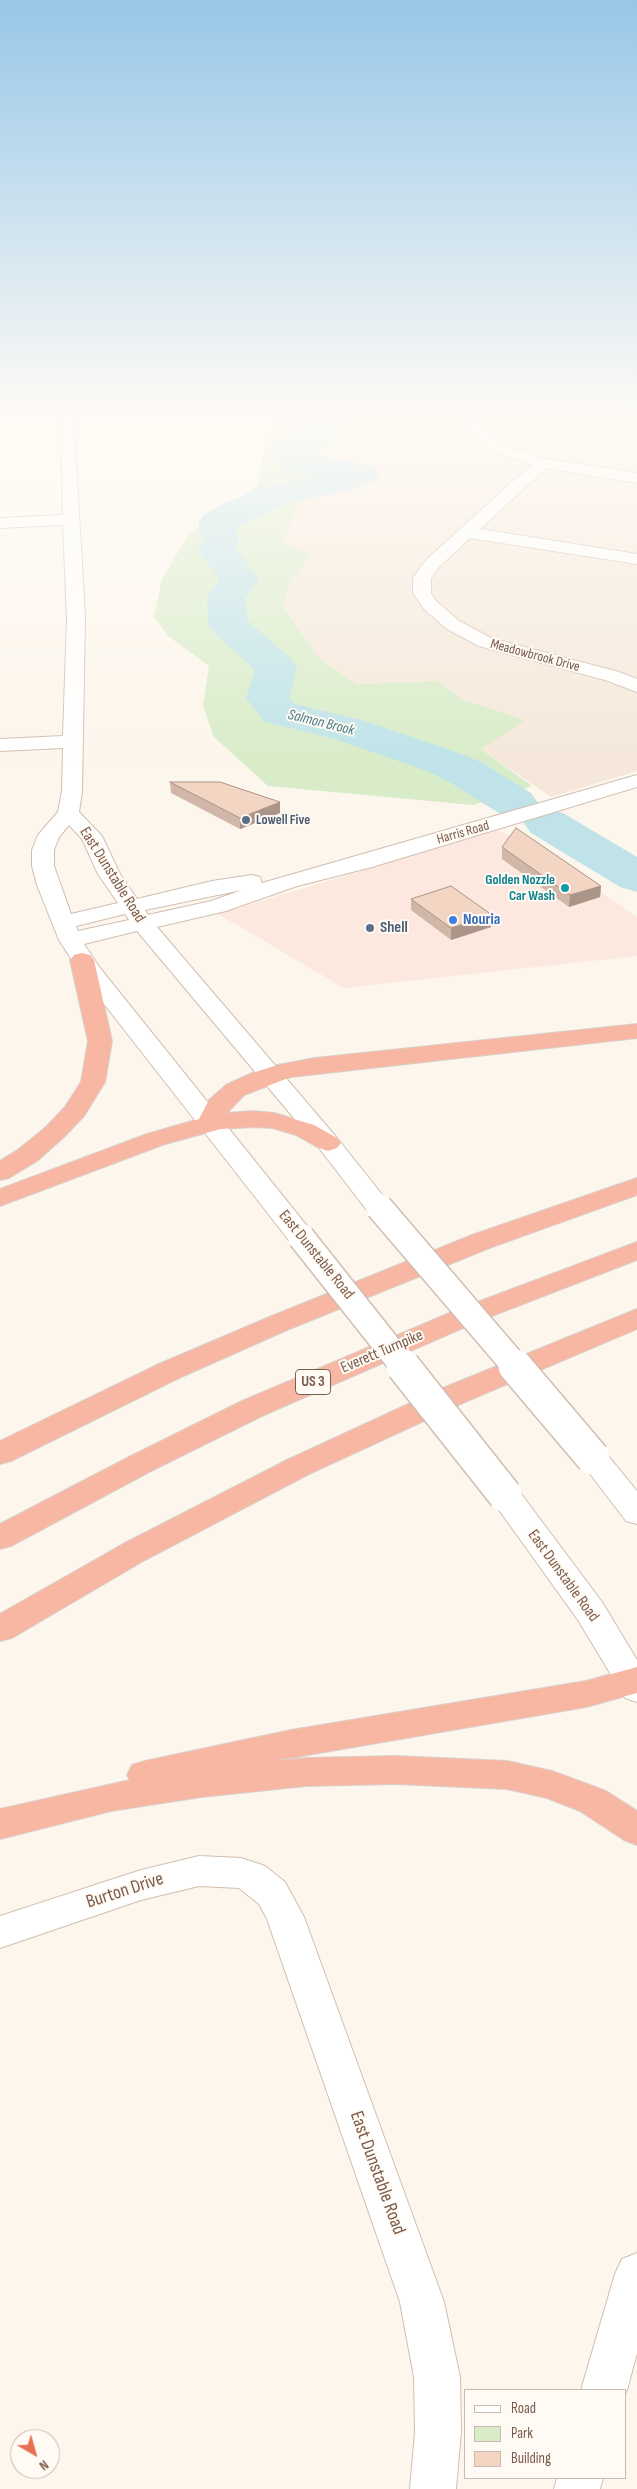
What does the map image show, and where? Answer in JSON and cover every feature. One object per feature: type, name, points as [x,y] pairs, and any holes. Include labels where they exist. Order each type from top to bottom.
[{"type":"highway","points":[[0,1172],[28,1155],[55,1132],[76,1111],[93,1082],[99,1056],[100,1040],[72,941]]},
{"type":"highway","points":[[210,1123],[218,1105],[228,1095],[243,1085],[271,1075],[315,1065],[637,1031]]},
{"type":"highway","points":[[0,1198],[105,1157],[210,1123],[242,1119],[274,1121],[306,1130],[328,1143]]},
{"type":"highway","points":[[0,1454],[153,1379],[268,1328],[482,1241],[637,1186]]},
{"type":"highway","name":"Everett Turnpike","points":[[0,1538],[140,1464],[253,1408],[469,1315],[637,1250]]},
{"type":"highway","points":[[0,1629],[134,1552],[298,1467],[492,1378],[637,1318]]},
{"type":"highway","points":[[0,1819],[84,1791],[196,1763],[354,1733],[586,1694],[636,1683]]},
{"type":"highway","points":[[0,1824],[111,1797],[202,1783],[296,1773],[396,1770],[507,1775],[552,1785],[593,1801],[637,1830]]},
{"type":"street","name":"East Dunstable Road","points":[[71,532],[75,568],[76,617],[72,791],[68,813],[49,835],[43,850],[48,885],[72,941],[210,1123],[505,1495],[579,1595],[636,1683]]},
{"type":"street","name":"Meadowbrook Drive","points":[[465,532],[432,564],[422,578],[422,593],[441,616],[466,634],[484,642],[598,672],[637,686]]},
{"type":"street","points":[[466,532],[637,559]]},
{"type":"street","points":[[0,745],[73,742]]},
{"type":"street","name":"Harris Road","points":[[72,941],[137,915],[237,901],[289,881],[356,864],[637,782]]},
{"type":"street","name":"East Dunstable Road","points":[[68,813],[91,836],[109,874],[137,915],[328,1143],[379,1207],[593,1458],[637,1513]]},
{"type":"street","name":"Burton Drive","points":[[0,1932],[172,1876],[216,1870],[241,1872],[252,1877]]},
{"type":"street","name":"East Dunstable Road","points":[[252,1877],[272,1894],[285,1917],[413,2274],[429,2328],[437,2377],[438,2432],[434,2489]]},
{"type":"street","points":[[604,2389],[637,2274]]},
{"type":"shaded area","points":[[287,532],[637,532],[637,771],[551,797],[481,749],[524,720],[464,700],[437,681],[357,684],[320,659],[283,607],[289,584],[312,555],[282,543]]},
{"type":"shaded area","points":[[498,830],[574,873],[637,917],[637,956],[344,988],[218,914]]},
{"type":"green space","points":[[192,532],[287,532],[282,543],[312,554],[289,584],[283,607],[320,659],[357,684],[437,681],[464,700],[525,720],[481,749],[532,786],[473,805],[268,786],[214,737],[203,706],[209,666],[168,636],[154,617],[162,579],[189,534]]},
{"type":"building","points":[[170,782],[220,782],[280,802],[240,818]]},
{"type":"building","points":[[516,828],[601,886],[570,895],[502,847]]},
{"type":"building","points":[[451,886],[492,915],[451,928],[411,899]]},
{"type":"waterway","name":"Salmon Brook","points":[[219,532],[221,539],[217,550],[240,579],[226,597],[228,624],[276,668],[267,698],[280,713],[350,730],[443,762],[467,773],[515,803]]},
{"type":"waterway","name":"Salmon Brook","points":[[547,823],[577,843],[637,877]]},
{"type":"place","name":"Lowell Five","points":[[246,820]]},
{"type":"place","name":"Golden Nozzle Car Wash","points":[[565,888]]},
{"type":"place","name":"Nouria","points":[[453,920]]},
{"type":"place","name":"Shell","points":[[370,928]]}]
